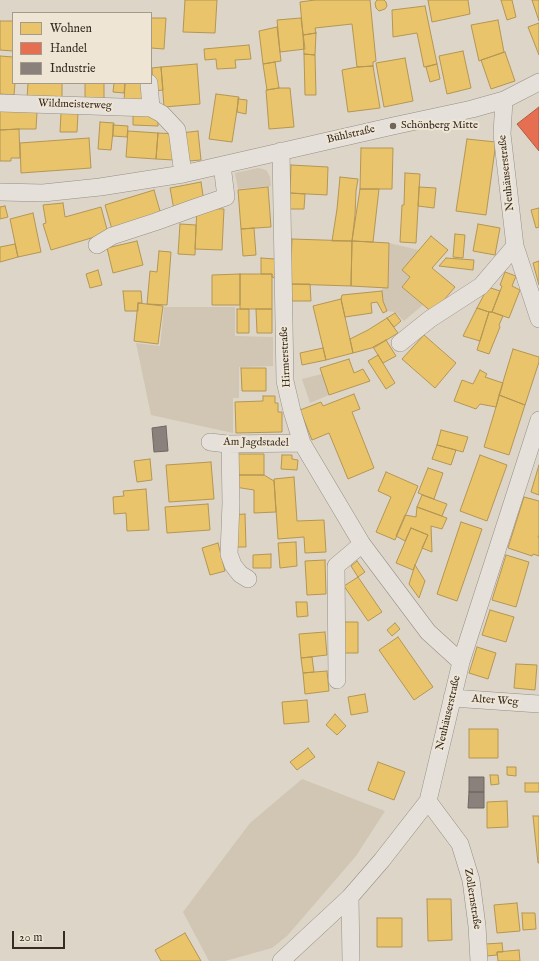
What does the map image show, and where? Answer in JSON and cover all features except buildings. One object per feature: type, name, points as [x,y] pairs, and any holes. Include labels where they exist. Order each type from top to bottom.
[{"type":"street","name":"Bühlstraße","points":[[0,192],[43,193],[100,187],[183,174],[472,109],[504,100],[539,82]]},
{"type":"street","points":[[149,84],[151,108],[162,114],[177,130],[183,174]]},
{"type":"street","name":"Neuhäuserstraße","points":[[504,100],[502,134],[515,246],[539,320]]},
{"type":"street","name":"Wildmeisterweg","points":[[0,102],[151,108]]},
{"type":"street","name":"Hirmerstraße","points":[[281,151],[285,382],[302,443],[362,544],[428,632],[461,662]]},
{"type":"street","points":[[97,245],[112,236],[226,197],[222,166]]},
{"type":"street","points":[[400,343],[430,319],[481,286],[515,246]]},
{"type":"street","name":"Neuhäuserstraße","points":[[282,961],[350,897],[382,860],[428,801],[461,662],[539,420]]},
{"type":"street","name":"Am Jagdstadel","points":[[210,442],[230,444],[302,443]]},
{"type":"street","points":[[230,444],[231,503],[229,554],[233,565],[240,574],[248,579]]},
{"type":"street","points":[[337,680],[336,566],[362,544]]},
{"type":"street","name":"Alter Weg","points":[[452,698],[539,704]]},
{"type":"street","name":"Zollernstraße","points":[[428,801],[460,844],[471,880],[480,961]]},
{"type":"street","points":[[350,897],[352,961]]},
{"type":"shaded area","points":[[258,168],[267,171],[270,177],[271,186],[238,189],[235,173]]},
{"type":"shaded area","points":[[389,243],[419,250],[402,270],[410,277],[402,287],[423,305],[404,321],[395,312],[387,311],[383,301],[382,287],[388,287]]},
{"type":"shaded area","points":[[164,307],[235,307],[235,336],[273,337],[273,366],[239,367],[239,398],[233,398],[233,433],[151,415],[136,343],[160,346]]},
{"type":"shaded area","points":[[322,374],[329,395],[310,403],[302,379]]},
{"type":"shaded area","points":[[302,779],[385,811],[356,856],[287,936],[272,948],[225,961],[209,961],[183,912],[250,823]]},
{"type":"place","name":"Schönberg Mitte","points":[[393,126]]}]
